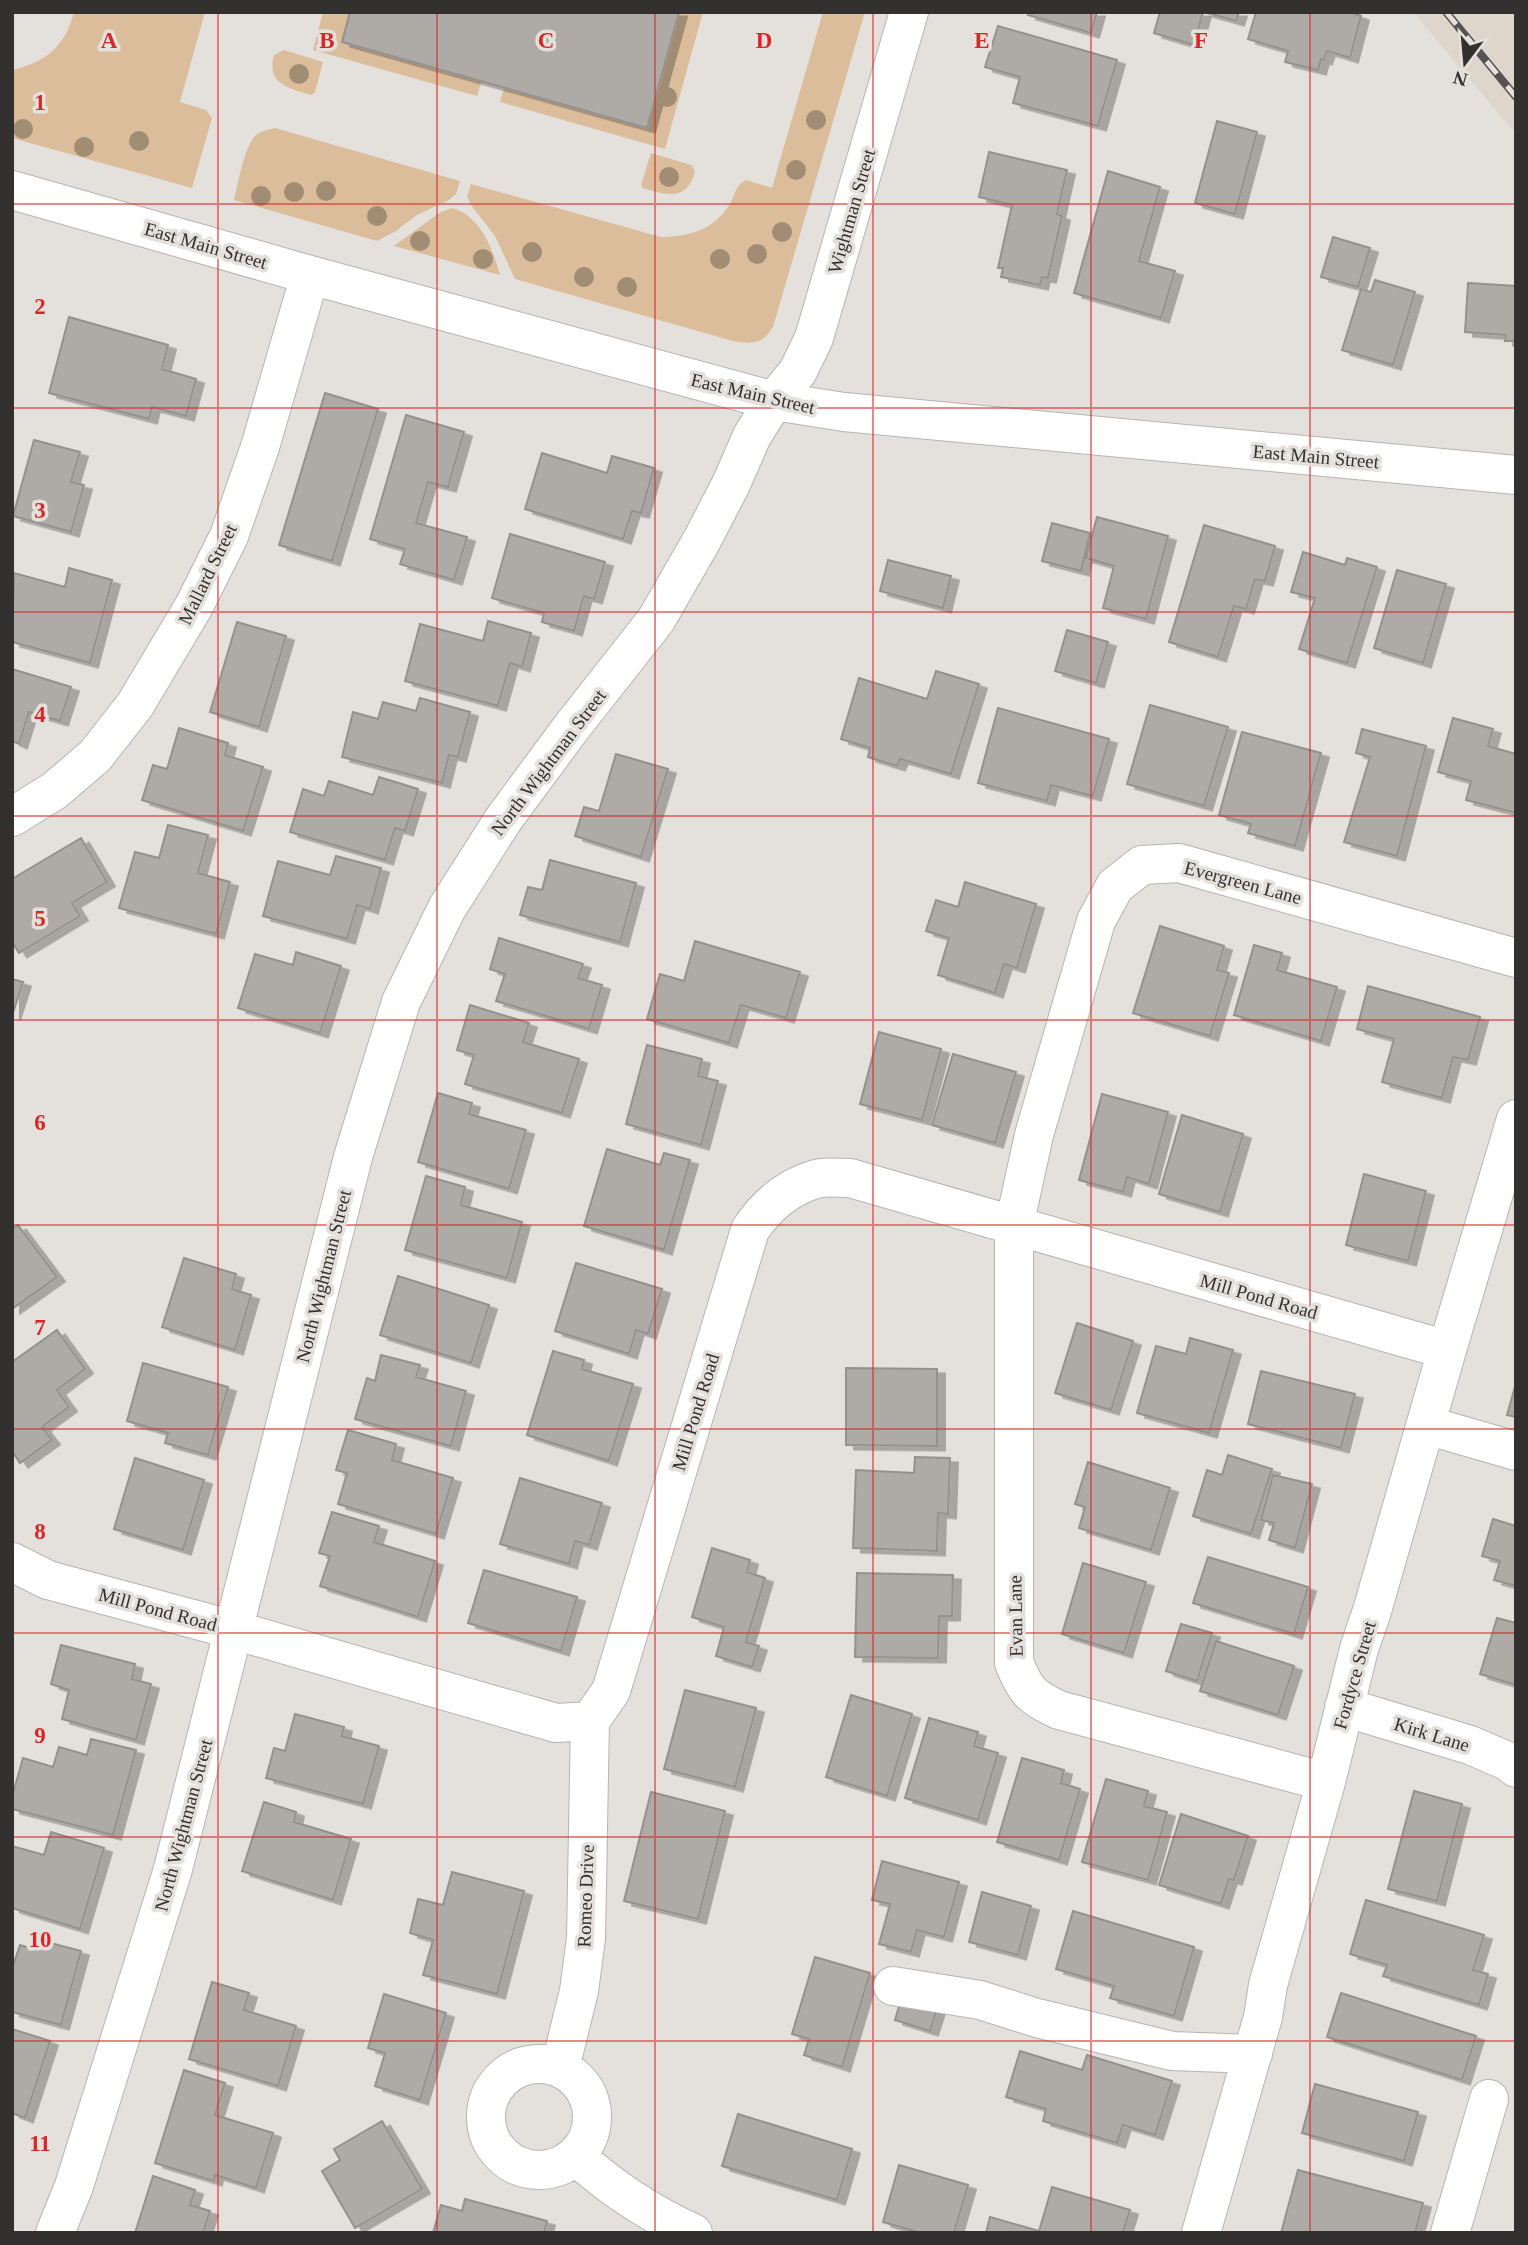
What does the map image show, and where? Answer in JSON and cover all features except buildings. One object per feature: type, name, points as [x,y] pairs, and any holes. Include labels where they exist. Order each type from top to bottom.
[{"type":"street","name":"Wightman Street","points":[[774,401],[798,371],[814,338],[909,12]]},
{"type":"street","name":"East Main Street","points":[[12,190],[310,275],[774,401],[844,412],[1516,475]]},
{"type":"street","name":"Mallard Street","points":[[12,817],[54,790],[95,756],[135,705],[194,606],[233,524],[260,447],[310,275]]},
{"type":"street","name":"North Wightman Street","points":[[55,2233],[74,2186],[173,1869],[353,1157],[401,1002],[447,908],[503,820],[570,728],[656,620],[702,540],[752,436],[774,401]]},
{"type":"street","name":"Evergreen Lane","points":[[1014,1226],[1034,1135],[1096,921],[1115,886],[1143,865],[1179,863],[1516,958]]},
{"type":"street","name":"Fordyce Street","points":[[1201,2233],[1264,2017],[1268,1985],[1359,1649],[1447,1350],[1511,1157],[1516,1119]]},
{"type":"street","name":"Mill Pond Road","points":[[12,1562],[48,1580],[234,1630],[556,1723],[590,1721],[611,1690],[750,1230],[763,1211],[788,1192],[817,1179],[850,1178],[1447,1350]]},
{"type":"street","name":"Evan Lane","points":[[1014,1226],[1014,1663],[1024,1686],[1038,1700],[1059,1710],[1325,1782]]},
{"type":"street","points":[[1426,1425],[1516,1451]]},
{"type":"street","name":"Kirk Lane","points":[[1344,1707],[1470,1745],[1507,1761],[1516,1768]]},
{"type":"street","name":"Romeo Drive","points":[[560,2068],[579,1991],[586,1938],[590,1721]]},
{"type":"street","points":[[893,1986],[980,2000],[1037,2018],[1172,2051],[1253,2054]]},
{"type":"street","points":[[541,2064],[560,2068],[581,2084],[592,2108],[590,2134],[576,2156],[560,2166],[541,2170],[523,2168],[506,2158],[493,2144],[486,2127],[486,2107],[493,2090],[505,2076],[522,2066],[541,2064]]},
{"type":"street","points":[[1450,2233],[1489,2099]]},
{"type":"street","points":[[576,2156],[601,2179],[693,2233]]},
{"type":"shaded area","points":[[74,12],[205,12],[180,102],[206,110],[212,118],[192,188],[12,138],[12,70],[35,62],[52,51],[65,35]]},
{"type":"shaded area","points":[[323,12],[350,12],[342,42],[482,81],[477,96],[313,50]]},
{"type":"shaded area","points":[[679,12],[703,12],[665,149],[500,102],[504,88],[647,128]]},
{"type":"shaded area","points":[[823,12],[865,12],[773,327],[765,337],[751,343],[733,341],[515,279],[495,236],[471,205],[467,196],[471,184],[661,237],[701,230],[725,211],[742,182],[746,180],[772,188]]},
{"type":"shaded area","points":[[1413,12],[1516,12],[1516,134]]},
{"type":"shaded area","points":[[284,50],[323,62],[315,92],[311,95],[288,87],[276,79],[272,65],[274,55]]},
{"type":"shaded area","points":[[275,128],[460,181],[456,194],[377,241],[234,200],[251,142],[259,133]]},
{"type":"shaded area","points":[[651,153],[691,165],[695,171],[687,188],[675,194],[668,194],[643,188],[641,185]]},
{"type":"shaded area","points":[[452,208],[462,212],[478,225],[489,244],[500,275],[394,246],[439,213]]},
{"type":"railway","points":[[1446,12],[1516,97]]}]
